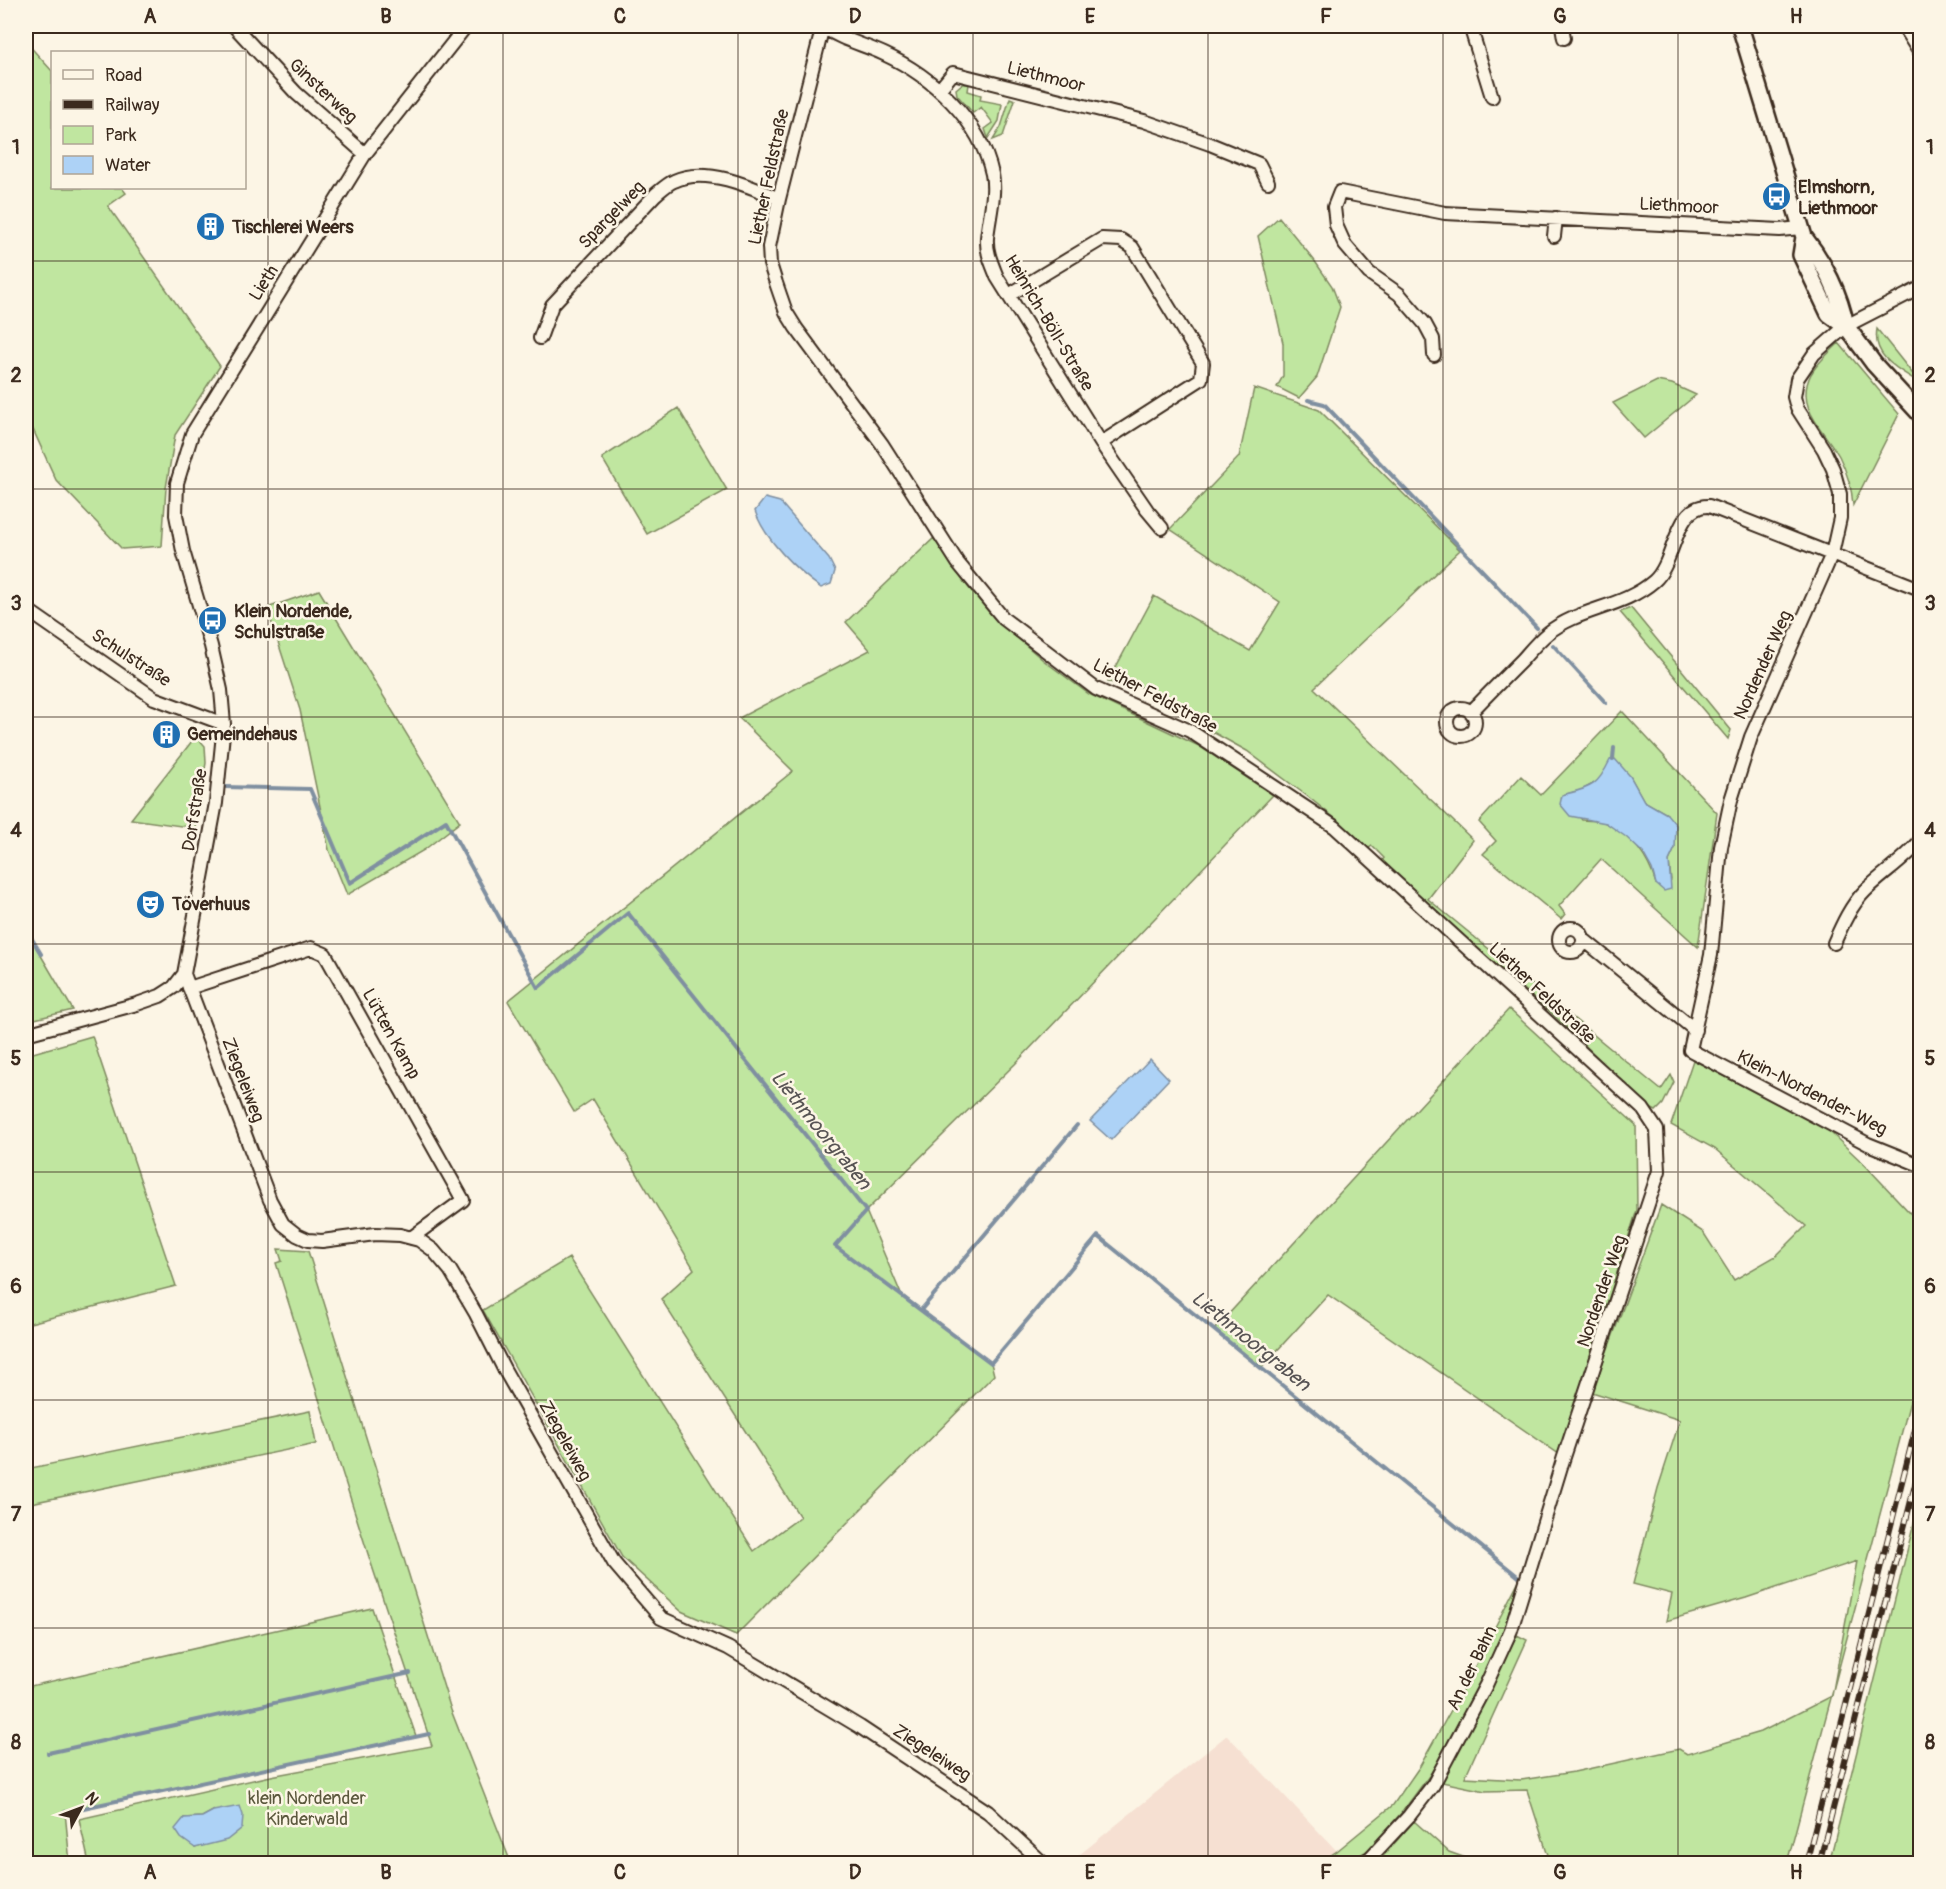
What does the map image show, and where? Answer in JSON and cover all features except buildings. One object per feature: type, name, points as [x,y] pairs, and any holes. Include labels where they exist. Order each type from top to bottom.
[{"type":"street","name":"Ginsterweg","points":[[234,26],[296,93],[365,154]]},
{"type":"street","name":"Lieth","points":[[177,483],[192,434],[365,154],[466,26]]},
{"type":"street","points":[[823,26],[840,37],[885,54],[939,90]]},
{"type":"street","name":"Liether Feldstraße","points":[[823,26],[779,199],[769,247],[770,264],[786,312],[809,347],[882,444],[958,563],[1004,619],[1096,688],[1190,731],[1335,827],[1643,1109],[1657,1130]]},
{"type":"street","points":[[1470,26],[1492,97]]},
{"type":"street","points":[[1740,26],[1802,233],[1817,253],[1843,309],[1846,326],[1874,364],[1920,414]]},
{"type":"street","points":[[1903,26],[1920,53]]},
{"type":"street","name":"Liethmoor","points":[[939,90],[953,73],[1144,121],[1259,164],[1269,182]]},
{"type":"street","name":"Heinrich-Böll-Straße","points":[[939,90],[955,106],[977,135],[987,158],[992,176],[993,194],[987,239],[988,256],[997,277],[1101,443],[1162,528]]},
{"type":"street","name":"Spargelweg","points":[[540,338],[552,306],[655,195],[675,181],[696,176],[731,180],[779,199]]},
{"type":"street","name":"Liethmoor","points":[[1434,355],[1433,339],[1425,324],[1399,294],[1369,273],[1344,245],[1336,225],[1334,207],[1340,192],[1444,213],[1802,233]]},
{"type":"street","points":[[1554,236],[1556,218]]},
{"type":"street","points":[[1009,295],[1102,239],[1121,240],[1132,247],[1203,363],[1201,379],[1101,443]]},
{"type":"street","name":"Nordender Weg","points":[[1690,1050],[1711,955],[1721,847],[1739,773],[1756,725],[1832,554],[1840,518],[1840,494],[1833,469],[1824,450],[1797,408],[1794,389],[1797,379],[1814,354],[1846,326],[1920,288]]},
{"type":"street","name":"Dorfstraße","points":[[177,483],[176,515],[183,551],[211,646],[221,690],[224,724],[216,803],[190,953],[184,974]]},
{"type":"street","points":[[1471,712],[1548,633],[1576,617],[1635,595],[1656,580],[1670,554],[1685,517],[1700,505],[1709,506],[1920,589]]},
{"type":"street","name":"Schulstraße","points":[[26,609],[154,698],[224,724]]},
{"type":"street","points":[[1834,943],[1850,911],[1864,892],[1910,854],[1920,840]]},
{"type":"street","points":[[1583,939],[1695,1030]]},
{"type":"street","name":"Lütten Kamp","points":[[189,988],[311,948],[325,954],[463,1200],[411,1238]]},
{"type":"street","points":[[26,1034],[160,996],[174,987],[184,974]]},
{"type":"street","name":"Ziegeleiweg","points":[[184,974],[270,1200],[283,1224],[308,1240],[322,1241],[375,1234],[400,1235],[419,1240],[434,1250],[450,1270],[614,1563],[661,1617],[728,1648],[860,1727],[988,1812],[1044,1863]]},
{"type":"street","name":"Klein-Nordender-Weg","points":[[1690,1050],[1868,1144],[1920,1164]]},
{"type":"street","name":"Nordender Weg","points":[[1563,1460],[1659,1171],[1657,1130]]},
{"type":"street","name":"An der Bahn","points":[[1361,1863],[1370,1858],[1409,1816],[1433,1785],[1486,1685],[1511,1630],[1563,1460]]},
{"type":"shaded area","points":[[1227,1735],[1337,1851],[1318,1864],[1068,1864]]},
{"type":"green space","points":[[26,42],[51,70],[51,189],[123,189],[126,193],[108,206],[220,366],[175,435],[166,488],[162,546],[122,549],[56,480],[26,414]]},
{"type":"green space","points":[[962,84],[969,84],[968,91],[981,95],[980,100],[1002,104],[999,121],[988,138],[985,129],[993,123],[981,107],[973,113],[957,95],[956,89]]},
{"type":"green space","points":[[1010,98],[1015,100],[1003,136],[993,140],[1001,127]]},
{"type":"green space","points":[[1279,217],[1332,286],[1340,307],[1317,377],[1299,398],[1277,387],[1283,376],[1283,343],[1258,236]]},
{"type":"green space","points":[[1877,329],[1920,383],[1896,368],[1883,355],[1879,348]]},
{"type":"green space","points":[[1839,343],[1899,414],[1853,505],[1847,474],[1842,462],[1813,418],[1806,397],[1811,374]]},
{"type":"green space","points":[[1657,381],[1672,384],[1696,395],[1644,438],[1613,403]]},
{"type":"green space","points":[[1254,388],[1319,410],[1460,550],[1314,688],[1473,840],[1428,899],[1661,1090],[1671,1075],[1674,1082],[1663,1104],[1656,1111],[1633,1096],[1602,1062],[1549,1011],[1401,881],[1381,862],[1384,858],[1372,846],[1366,850],[1341,823],[1247,751],[1200,725],[1150,688],[1108,682],[1154,596],[1250,651],[1280,602],[1170,529],[1239,457]]},
{"type":"green space","points":[[678,408],[727,490],[647,534],[602,458]]},
{"type":"green space","points":[[934,538],[964,582],[993,617],[1043,660],[1089,694],[1199,746],[1273,795],[1015,1064],[866,1211],[901,1294],[991,1363],[994,1375],[736,1635],[681,1611],[622,1557],[483,1310],[569,1258],[754,1551],[800,1517],[661,1299],[694,1269],[593,1099],[574,1112],[508,1001],[793,771],[739,718],[870,650],[846,622]]},
{"type":"green space","points":[[319,590],[460,822],[424,850],[347,895],[329,850],[300,710],[267,608]]},
{"type":"green space","points":[[1631,608],[1731,730],[1728,739],[1620,612]]},
{"type":"green space","points":[[1622,711],[1717,813],[1698,947],[1601,859],[1559,906],[1565,914],[1561,919],[1483,854],[1496,841],[1479,822],[1521,776],[1541,795]],"holes":[[[1630,776],[1644,801],[1667,814],[1675,848],[1669,861],[1671,880],[1656,884],[1644,856],[1631,840],[1606,823],[1582,820],[1563,795],[1582,790],[1600,780]]]},
{"type":"green space","points":[[196,736],[205,746],[206,763],[195,828],[131,819]]},
{"type":"green space","points":[[26,930],[73,1010],[26,1021]]},
{"type":"green space","points":[[1509,1009],[1636,1125],[1637,1210],[1559,1454],[1328,1295],[1262,1367],[1214,1330]]},
{"type":"green space","points":[[92,1036],[176,1286],[26,1324],[26,1055]]},
{"type":"green space","points":[[1693,1060],[1828,1130],[1911,1214],[1920,1216],[1920,1364],[1833,1690],[1857,1561],[1746,1598],[1666,1621],[1672,1594],[1633,1584],[1658,1488],[1680,1420],[1592,1392],[1661,1205],[1703,1232],[1734,1280],[1776,1256],[1806,1226],[1715,1149],[1671,1125]]},
{"type":"green space","name":"klein Nordender Kinderwald","points":[[278,1249],[308,1251],[451,1710],[511,1863],[89,1863],[79,1819],[271,1776],[432,1746],[368,1554],[276,1263],[282,1261]],"holes":[[[213,1811],[207,1844],[195,1848],[184,1818],[202,1817]]]},
{"type":"green space","points":[[310,1411],[316,1444],[26,1504],[26,1469]]},
{"type":"green space","points":[[1920,1499],[1920,1863],[1829,1863]]},
{"type":"green space","points":[[1520,1578],[1486,1685],[1429,1776],[1403,1811],[1369,1850],[1345,1863],[1318,1864],[1393,1805],[1420,1766],[1471,1674]]},
{"type":"green space","points":[[372,1608],[416,1736],[65,1812],[70,1863],[26,1863],[26,1687]]},
{"type":"green space","points":[[1517,1635],[1527,1640],[1465,1777],[1521,1780],[1574,1772],[1679,1749],[1687,1754],[1761,1732],[1831,1696],[1787,1863],[1533,1863],[1550,1861],[1527,1790],[1485,1791],[1442,1782]]},
{"type":"green space","points":[[1414,1821],[1449,1852],[1480,1863],[1377,1863]]},
{"type":"water","points":[[765,498],[780,502],[829,559],[835,571],[831,584],[821,588],[792,563],[766,533],[755,511]]},
{"type":"water","points":[[1615,759],[1630,776],[1644,801],[1667,814],[1676,825],[1675,848],[1669,861],[1671,889],[1664,891],[1656,884],[1652,869],[1643,853],[1626,837],[1606,823],[1570,816],[1560,804],[1562,795],[1592,785],[1601,776],[1610,760]]},
{"type":"water","points":[[1150,1059],[1169,1079],[1111,1140],[1090,1121]]},
{"type":"water","points":[[240,1806],[243,1815],[242,1828],[227,1840],[195,1848],[181,1838],[175,1829],[184,1818],[202,1817],[213,1811]]},
{"type":"waterway","points":[[1308,400],[1324,404],[1537,628]]},
{"type":"waterway","points":[[1553,645],[1606,703]]},
{"type":"waterway","points":[[1613,759],[1614,748]]},
{"type":"waterway","name":"Liethmoorgraben","points":[[226,787],[310,789],[350,883],[446,821],[538,988],[628,913],[866,1211],[835,1246],[991,1363],[1098,1236],[1520,1578]]},
{"type":"waterway","name":"Liethmoorgraben","points":[[26,929],[41,954]]},
{"type":"waterway","points":[[921,1310],[1077,1125]]},
{"type":"waterway","points":[[48,1753],[410,1673]]},
{"type":"waterway","points":[[65,1812],[429,1734]]},
{"type":"railway","points":[[1806,1864],[1920,1410]]},
{"type":"railway","points":[[1819,1864],[1920,1465]]},
{"type":"place","name":"Elmshorn, Liethmoor","points":[[1777,197]]},
{"type":"place","name":"Tischlerei Weers","points":[[211,227]]},
{"type":"place","name":"Klein Nordende, Schulstraße","points":[[213,621]]},
{"type":"place","name":"Gemeindehaus","points":[[166,734]]},
{"type":"place","name":"Töverhuus","points":[[151,904]]}]
